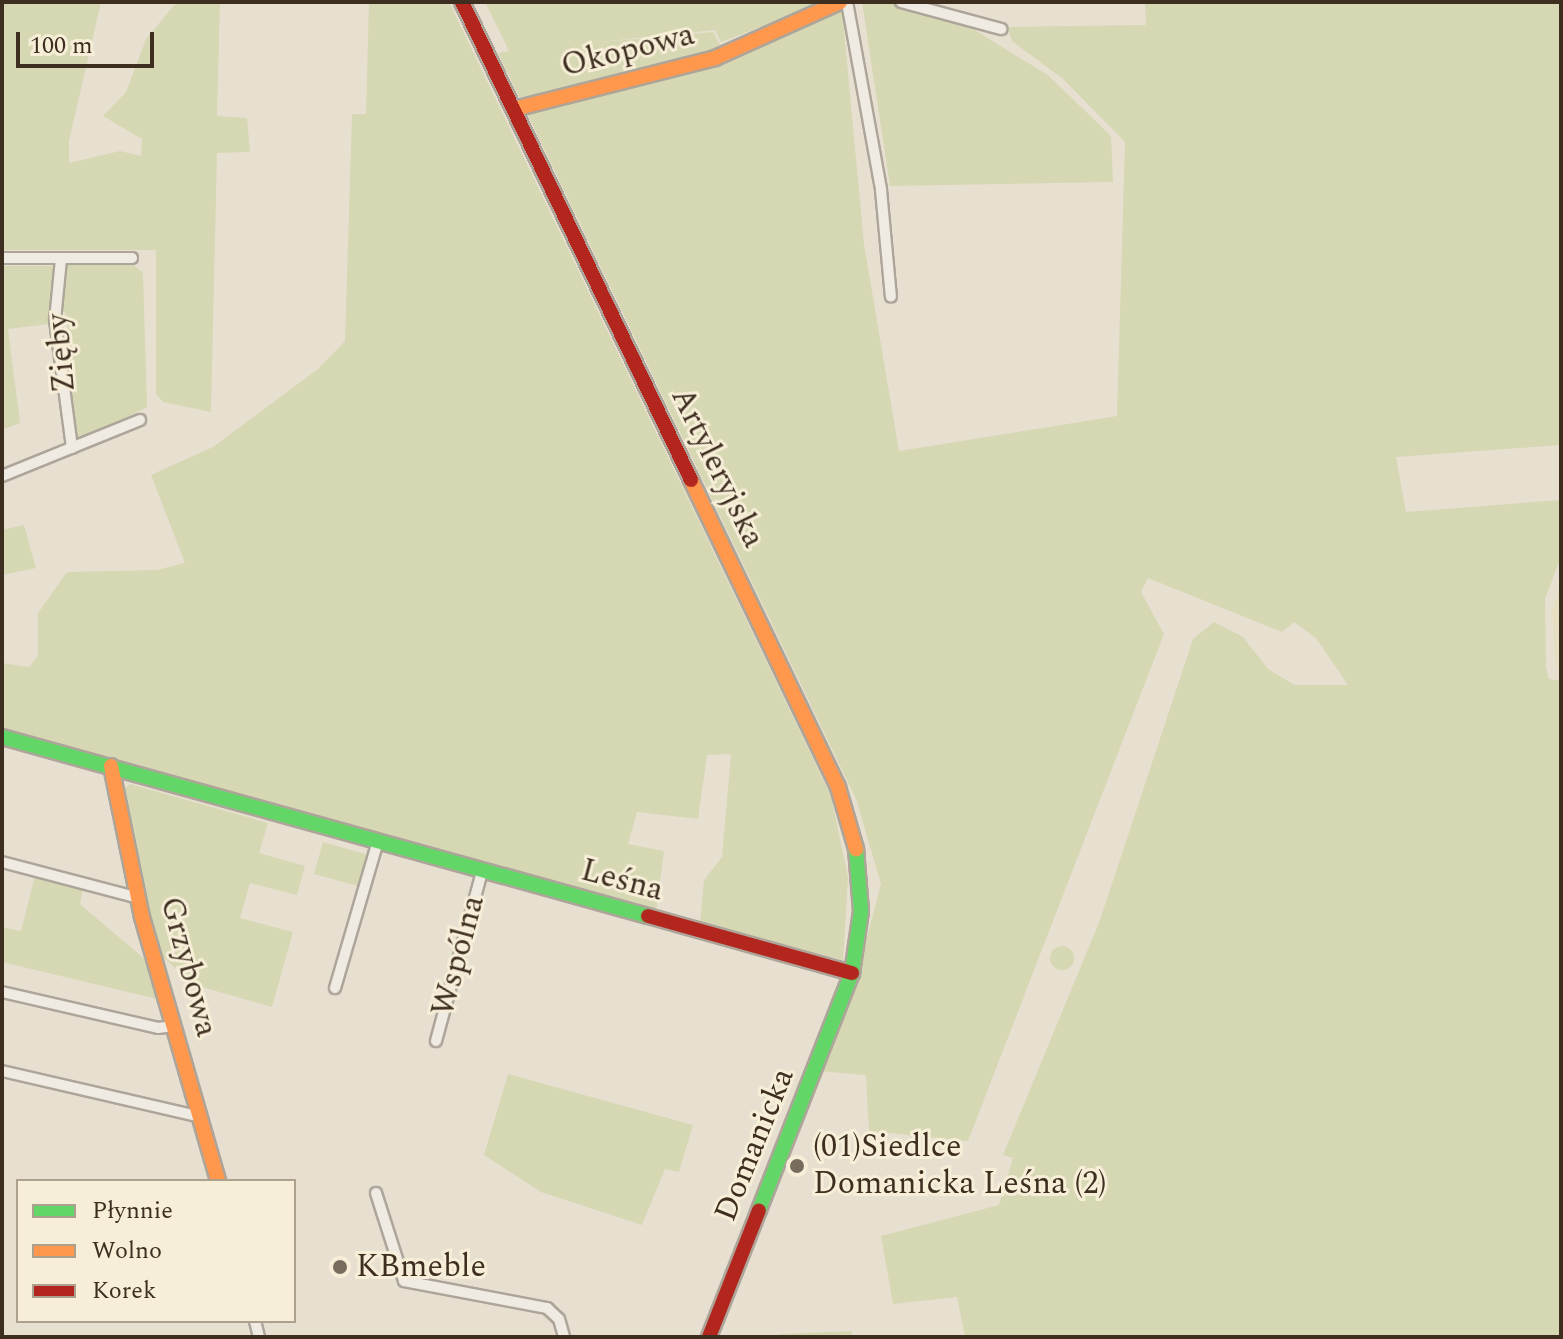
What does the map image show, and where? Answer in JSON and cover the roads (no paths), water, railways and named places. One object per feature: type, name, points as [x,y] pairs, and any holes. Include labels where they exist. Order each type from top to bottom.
[{"type":"street","name":"Artyleryjska","points":[[462,2],[838,787],[861,883],[852,973]]},
{"type":"street","name":"Okopowa","points":[[514,109],[715,58],[840,2]]},
{"type":"street","points":[[847,2],[881,190],[891,297]]},
{"type":"street","points":[[901,2],[1001,29]]},
{"type":"street","points":[[2,258],[132,258]]},
{"type":"street","name":"Zięby","points":[[61,259],[55,320],[72,448]]},
{"type":"street","points":[[2,476],[140,420]]},
{"type":"street","name":"Leśna","points":[[2,737],[377,844],[852,973]]},
{"type":"street","name":"Grzybowa","points":[[111,766],[139,898],[217,1179]]},
{"type":"street","points":[[335,988],[377,844]]},
{"type":"street","points":[[2,862],[139,898]]},
{"type":"street","name":"Wspólna","points":[[436,1041],[482,872]]},
{"type":"street","name":"Domanicka","points":[[709,1337],[852,973]]},
{"type":"street","points":[[2,992],[158,1028],[174,1026]]},
{"type":"street","points":[[2,1071],[201,1117]]},
{"type":"street","points":[[376,1193],[397,1271],[404,1281],[547,1308],[559,1319],[564,1337]]},
{"type":"place","name":"(01)Siedlce Domanicka Leśna (2)","points":[[797,1166]]},
{"type":"place","name":"KBmeble","points":[[340,1267]]}]
